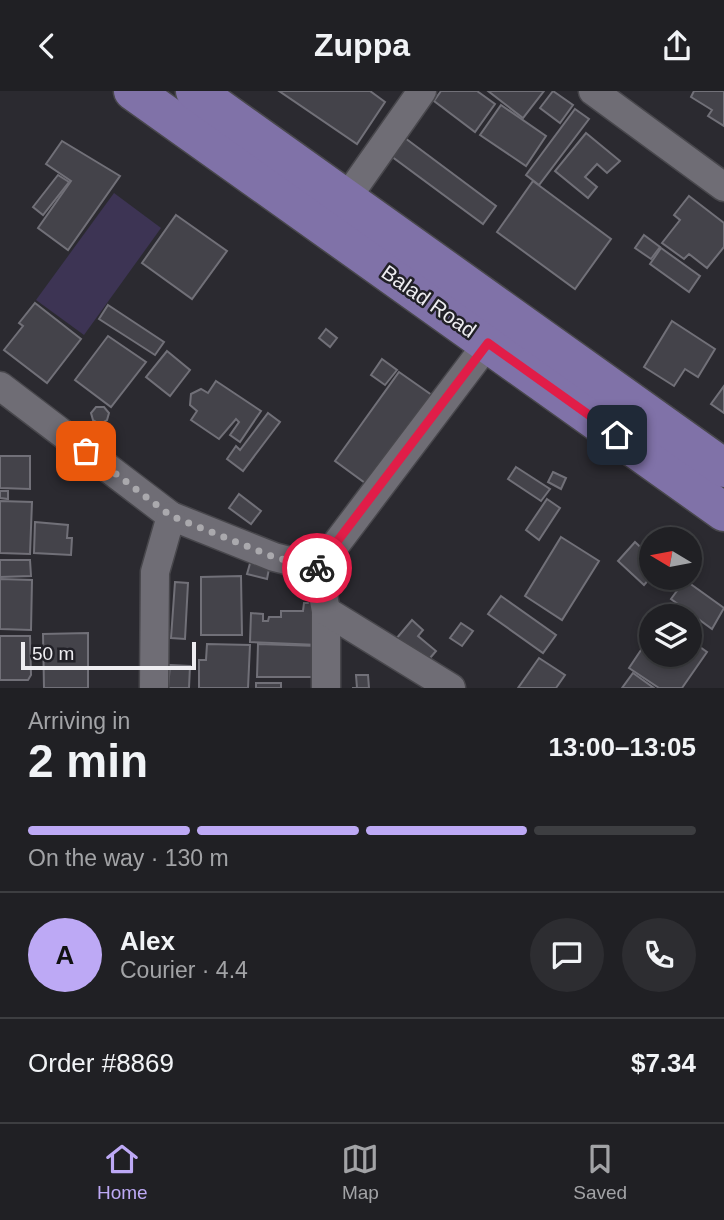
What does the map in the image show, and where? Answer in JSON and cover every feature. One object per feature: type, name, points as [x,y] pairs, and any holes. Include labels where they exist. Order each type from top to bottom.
[{"type":"highway","name":"Balad Road","points":[[133,91],[724,512]]},
{"type":"highway","name":"Balad Road","points":[[195,91],[724,468]]},
{"type":"street","points":[[346,199],[422,91]]},
{"type":"street","points":[[593,91],[724,187]]},
{"type":"street","points":[[326,688],[326,611],[318,568],[488,343]]},
{"type":"street","points":[[0,386],[171,516],[274,557],[318,568]]},
{"type":"street","points":[[154,688],[155,572],[171,516]]},
{"type":"street","points":[[326,611],[451,688]]},
{"type":"shaded area","points":[[114,193],[161,228],[84,335],[36,300]]},
{"type":"building","points":[[279,91],[370,91],[385,102],[357,144]]},
{"type":"building","points":[[441,91],[477,91],[495,104],[475,132],[434,101]]},
{"type":"building","points":[[488,91],[544,91],[523,118]]},
{"type":"building","points":[[553,91],[573,105],[560,123],[540,108]]},
{"type":"building","points":[[694,91],[724,91],[724,126],[708,116],[712,110],[691,97]]},
{"type":"building","points":[[501,105],[546,136],[526,166],[480,135]]},
{"type":"building","points":[[575,109],[589,119],[539,185],[526,175]]},
{"type":"building","points":[[586,133],[620,161],[607,173],[597,164],[585,177],[597,187],[588,198],[555,171]]},
{"type":"building","points":[[405,138],[496,206],[483,224],[391,156]]},
{"type":"building","points":[[62,141],[120,176],[68,250],[38,228],[71,181],[46,164]]},
{"type":"building","points":[[58,175],[69,182],[43,215],[33,207]]},
{"type":"building","points":[[533,181],[611,239],[575,289],[497,232]]},
{"type":"building","points":[[689,196],[724,223],[724,247],[707,268],[689,254],[684,259],[662,243],[680,220],[674,215]]},
{"type":"building","points":[[176,215],[227,251],[192,299],[142,263]]},
{"type":"building","points":[[644,235],[660,247],[651,259],[635,248]]},
{"type":"building","points":[[661,248],[700,276],[689,292],[650,264]]},
{"type":"building","points":[[35,303],[81,339],[47,383],[4,350],[23,326],[19,323]]},
{"type":"building","points":[[108,305],[164,342],[155,355],[99,319]]},
{"type":"building","points":[[672,321],[715,349],[698,377],[685,369],[674,386],[644,367]]},
{"type":"building","points":[[326,329],[337,338],[330,347],[319,338]]},
{"type":"building","points":[[108,336],[146,362],[111,407],[75,380]]},
{"type":"building","points":[[167,351],[190,370],[170,396],[146,377]]},
{"type":"building","points":[[382,359],[397,370],[385,385],[371,375]]},
{"type":"building","points":[[399,372],[436,398],[372,488],[335,461]]},
{"type":"building","points":[[216,381],[261,411],[240,442],[230,435],[239,422],[236,419],[219,439],[191,420],[197,411],[190,405],[191,394],[201,389],[208,393]]},
{"type":"building","points":[[724,386],[724,413],[711,404]]},
{"type":"building","points":[[96,407],[104,407],[109,413],[107,420],[100,424],[93,420],[91,413]]},
{"type":"building","points":[[268,413],[280,422],[243,471],[227,459],[236,446],[240,450]]},
{"type":"building","points":[[0,456],[30,456],[30,489],[0,488]]},
{"type":"building","points":[[516,467],[550,489],[541,501],[508,479]]},
{"type":"building","points":[[553,472],[566,478],[561,489],[548,482]]},
{"type":"building","points":[[0,491],[8,491],[8,499],[0,498]]},
{"type":"building","points":[[239,494],[261,511],[251,524],[229,508]]},
{"type":"building","points":[[547,499],[560,508],[539,540],[526,530]]},
{"type":"building","points":[[0,501],[32,502],[30,554],[0,553]]},
{"type":"building","points":[[35,522],[68,525],[67,538],[72,538],[71,555],[34,553]]},
{"type":"building","points":[[561,537],[599,561],[562,620],[525,596]]},
{"type":"building","points":[[635,542],[639,546],[639,580],[618,561]]},
{"type":"building","points":[[0,560],[30,560],[31,576],[0,577]]},
{"type":"building","points":[[251,560],[270,564],[267,579],[247,574]]},
{"type":"building","points":[[241,576],[242,635],[201,635],[201,577]]},
{"type":"building","points":[[0,579],[32,580],[31,630],[0,629]]},
{"type":"building","points":[[175,582],[188,583],[185,639],[171,638]]},
{"type":"building","points":[[678,590],[699,590],[724,608],[712,629],[702,622],[702,604],[678,604],[671,599]]},
{"type":"building","points":[[501,596],[556,635],[543,653],[488,614]]},
{"type":"building","points":[[304,603],[316,603],[319,645],[250,642],[251,613],[263,614],[263,621],[268,621],[269,617],[281,617],[281,611],[303,611]]},
{"type":"building","points":[[412,620],[423,630],[418,636],[436,651],[425,664],[396,639]]},
{"type":"building","points":[[461,623],[473,631],[462,646],[450,638]]},
{"type":"building","points":[[88,633],[88,688],[44,688],[43,634]]},
{"type":"building","points":[[0,636],[30,636],[31,675],[28,680],[0,680]]},
{"type":"building","points":[[207,644],[250,645],[248,688],[199,688],[199,660],[206,660]]},
{"type":"building","points":[[258,644],[318,646],[312,677],[257,677]]},
{"type":"building","points":[[639,653],[639,667],[697,667],[682,688],[659,688],[629,668]]},
{"type":"building","points":[[539,658],[565,675],[556,688],[518,688]]},
{"type":"building","points":[[170,665],[190,666],[189,688],[168,688]]},
{"type":"building","points":[[633,673],[654,688],[622,688]]},
{"type":"building","points":[[356,675],[368,675],[369,688],[357,688]]},
{"type":"building","points":[[256,683],[281,683],[281,688],[256,688]]},
{"type":"way so far","points":[[86,451],[171,516],[274,557],[317,568]]},
{"type":"route","points":[[317,568],[488,343],[617,435]]}]
